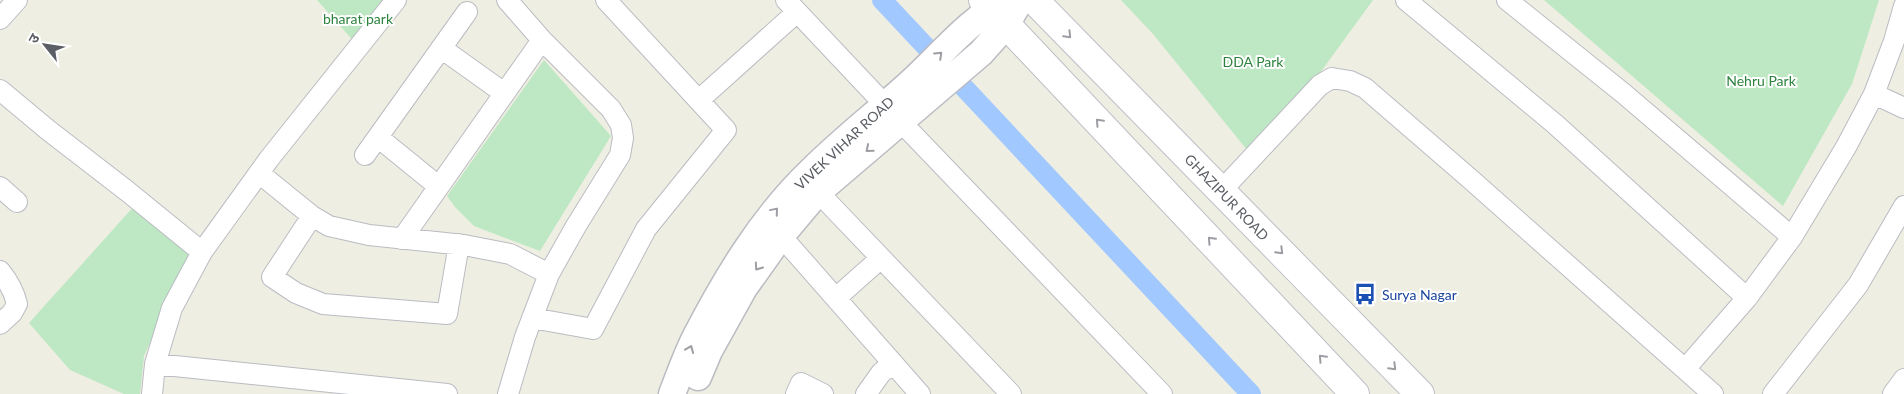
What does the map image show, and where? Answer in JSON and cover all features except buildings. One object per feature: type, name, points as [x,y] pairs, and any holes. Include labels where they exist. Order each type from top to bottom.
[{"type":"main road","name":"GHAZIPUR ROAD","points":[[1034,0],[1420,394]]},
{"type":"main road","points":[[997,8],[1052,71],[1355,394]]},
{"type":"street","points":[[0,19],[17,0]]},
{"type":"street","points":[[152,394],[155,364],[172,308],[202,252],[259,173],[396,0]]},
{"type":"street","points":[[507,0],[542,40],[611,109],[621,124],[623,138],[620,155],[549,274],[532,318],[508,394]]},
{"type":"street","points":[[532,318],[593,329],[646,229],[726,130],[606,0]]},
{"type":"street","name":"VIVEK VIHAR ROAD","points":[[690,394],[709,351],[744,288],[781,236],[818,192],[893,114],[923,87],[965,31],[997,8],[1020,0]]},
{"type":"street","points":[[1406,0],[1555,124],[1748,298]]},
{"type":"street","points":[[1507,0],[1623,93],[1792,237]]},
{"type":"street","points":[[699,100],[792,6],[1162,394]]},
{"type":"street","points":[[1686,368],[1748,298],[1792,237],[1846,147],[1874,94],[1894,41],[1904,6]]},
{"type":"street","name":"VIVEK VIHAR ROAD","points":[[923,87],[981,53],[997,8]]},
{"type":"street","points":[[365,155],[379,138],[467,12]]},
{"type":"street","points":[[402,239],[542,40]]},
{"type":"street","points":[[441,48],[504,93]]},
{"type":"street","points":[[1221,191],[1320,84],[1332,78],[1350,81],[1365,88],[1461,170],[1713,394]]},
{"type":"street","points":[[0,90],[202,252]]},
{"type":"street","points":[[1874,94],[1904,108]]},
{"type":"street","name":"VIVEK VIHAR ROAD","points":[[672,394],[694,340],[725,283],[766,222],[811,170],[893,114]]},
{"type":"street","points":[[379,138],[438,186]]},
{"type":"street","points":[[259,173],[312,216],[329,226],[369,235],[459,244],[510,254],[549,274]]},
{"type":"street","points":[[0,187],[17,202]]},
{"type":"street","points":[[818,192],[1011,394]]},
{"type":"street","points":[[1773,394],[1858,284],[1904,206]]},
{"type":"street","points":[[312,216],[272,277],[296,293],[323,304],[447,314],[459,244]]},
{"type":"street","points":[[781,236],[920,394]]},
{"type":"street","points":[[836,298],[881,258]]},
{"type":"street","points":[[0,272],[9,282],[15,293],[17,304],[12,313],[0,324]]},
{"type":"street","points":[[155,364],[446,394]]},
{"type":"street","points":[[866,394],[882,373],[893,364]]},
{"type":"street","points":[[1893,394],[1904,379]]},
{"type":"street","points":[[796,394],[801,383],[823,394]]},
{"type":"green space","name":"bharat park","points":[[317,0],[398,0],[357,45]]},
{"type":"green space","name":"DDA Park","points":[[1121,0],[1373,0],[1256,161],[1153,34]]},
{"type":"green space","name":"Nehru Park","points":[[1544,0],[1879,0],[1852,84],[1783,206]]},
{"type":"green space","points":[[544,60],[611,136],[540,251],[474,226],[447,196]]},
{"type":"green space","points":[[136,204],[194,246],[144,356],[140,394],[124,394],[70,370],[29,323]]},
{"type":"waterway","points":[[882,0],[1251,394]]},
{"type":"place","name":"Surya Nagar","points":[[1365,294]]}]
